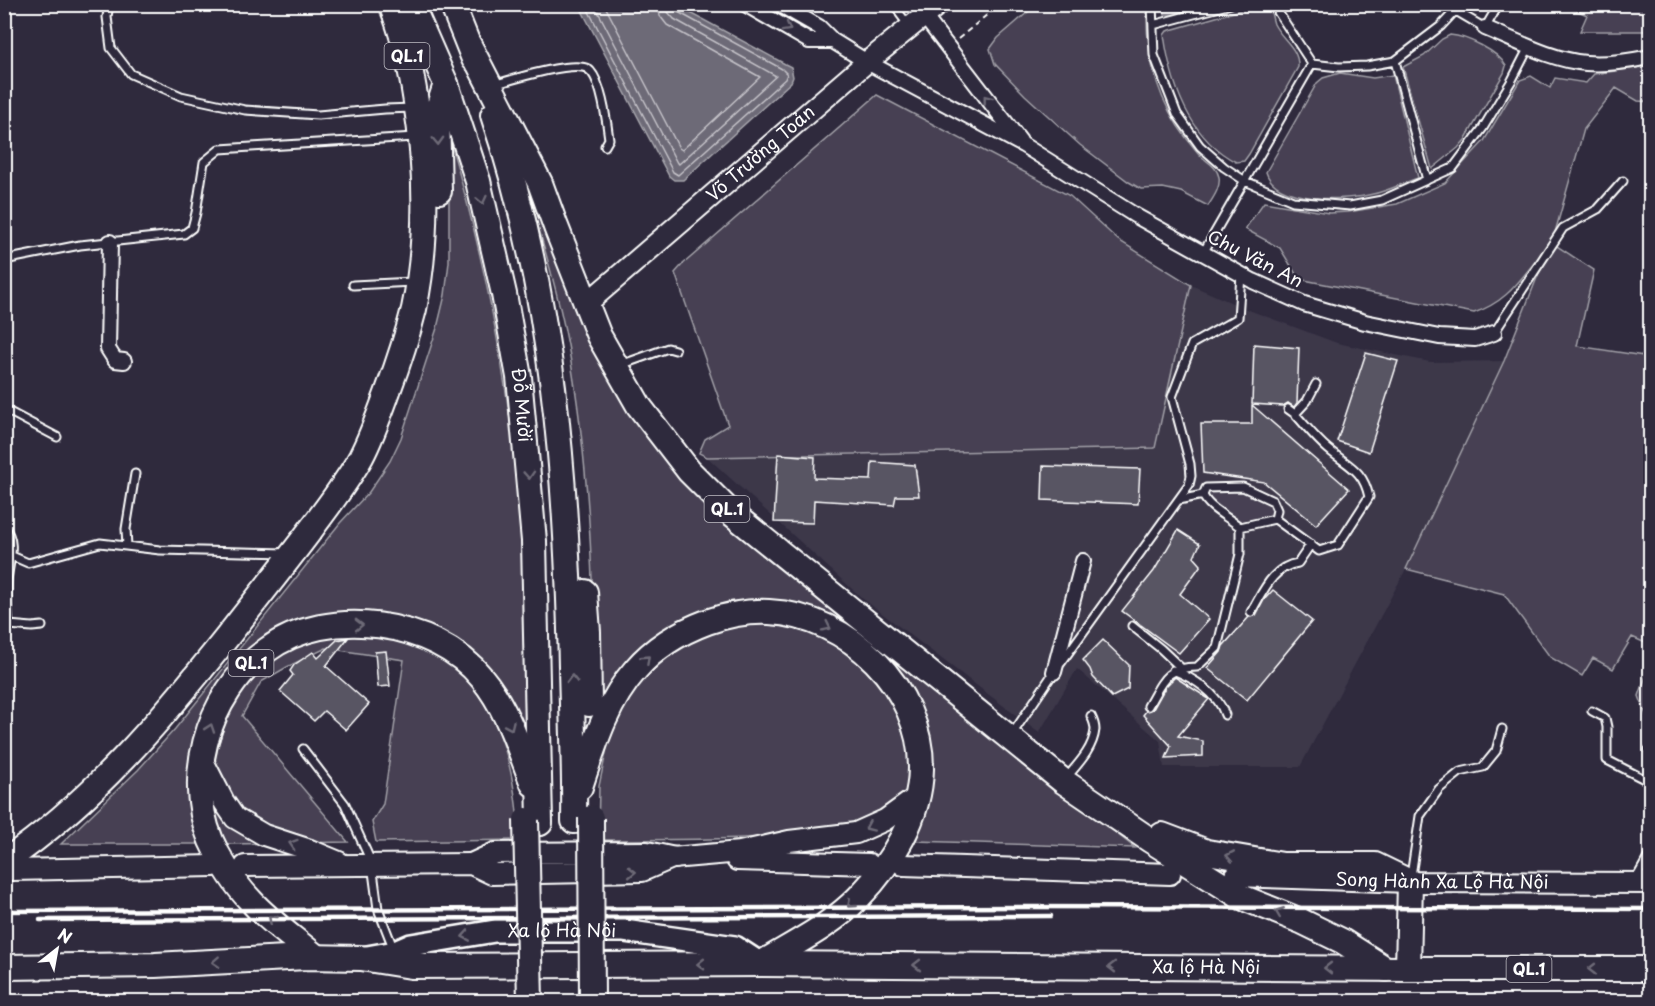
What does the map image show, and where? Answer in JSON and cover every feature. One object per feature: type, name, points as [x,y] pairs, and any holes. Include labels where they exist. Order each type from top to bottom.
[{"type":"highway","name":"QL.1","points":[[391,4],[410,65],[417,108]]},
{"type":"highway","name":"Đỗ Mười","points":[[411,4],[446,84],[478,181],[504,294],[519,377],[534,541],[535,816]]},
{"type":"highway","name":"Đỗ Mười","points":[[452,4],[470,45],[494,118],[534,271],[547,337],[561,447],[569,558],[580,814]]},
{"type":"highway","name":"QL.1","points":[[470,45],[540,183],[589,301],[599,336],[639,406],[689,471],[730,512],[1040,763],[1118,818],[1241,897],[1301,921],[1397,969]]},
{"type":"highway","points":[[10,858],[33,855],[98,797],[169,724],[312,546],[371,465],[402,394],[429,307],[437,262],[439,166],[437,112],[446,84]]},
{"type":"highway","name":"QL.1","points":[[496,95],[543,274],[560,360],[578,508],[588,632],[589,760],[580,814],[578,1002]]},
{"type":"highway","points":[[10,858],[49,828],[126,756],[161,717],[293,553],[332,502],[361,456],[400,360],[414,308],[423,218],[421,137],[417,108]]},
{"type":"highway","name":"QL.1","points":[[589,301],[670,432],[696,466],[734,502],[950,676],[1029,736],[1040,763]]},
{"type":"highway","name":"QL.1","points":[[589,760],[612,704],[635,669],[647,657],[678,635],[732,615],[768,612],[804,618],[831,629],[857,646],[886,672],[905,702],[920,747],[921,771],[918,796],[911,818],[900,842],[880,872],[859,897],[818,929],[760,964]]},
{"type":"highway","name":"QL.1","points":[[316,957],[251,901],[217,852],[206,826],[200,800],[199,775],[202,759],[210,726],[222,701],[236,680],[267,649],[285,638],[305,632],[345,625],[391,627],[414,632],[444,646],[469,664],[483,678],[495,696],[513,732],[525,762],[535,816],[545,1002]]},
{"type":"highway","name":"QL.1","points":[[580,814],[592,1002]]},
{"type":"highway","name":"QL.1","points":[[530,1002],[535,816]]},
{"type":"highway","points":[[1118,818],[1207,852],[1283,865],[1375,865],[1410,882],[1397,969]]},
{"type":"highway","name":"Xa lộ Hà Nội","points":[[4,967],[154,965],[316,957],[397,958],[411,966],[514,967],[760,964],[1650,969]]},
{"type":"main road","name":"Võ Trường Toản","points":[[589,301],[867,62],[939,4]]},
{"type":"main road","points":[[202,759],[235,818],[264,835],[310,850],[347,866]]},
{"type":"main road","points":[[245,866],[471,864],[492,874],[642,872],[672,858],[740,852],[789,841],[856,833],[885,820],[918,796]]},
{"type":"main road","points":[[10,858],[214,866]]},
{"type":"main road","points":[[672,858],[869,864]]},
{"type":"main road","points":[[903,865],[1170,874]]},
{"type":"main road","name":"Song Hành Xa Lộ Hà Nội","points":[[1235,876],[1410,882],[1642,883]]},
{"type":"main road","name":"Xa lộ Hà Nội","points":[[397,958],[411,945],[495,931],[624,931],[735,947],[760,964]]},
{"type":"street","name":"Chu Văn An","points":[[745,4],[809,41],[833,41]]},
{"type":"street","name":"Chu Văn An","points":[[779,4],[819,27],[833,41],[867,62],[1023,145],[1136,216],[1241,274],[1304,304],[1365,322],[1439,337],[1475,339],[1494,333]]},
{"type":"street","name":"Chu Văn An","points":[[917,22],[948,48],[1023,145]]},
{"type":"street","points":[[1485,28],[1557,57],[1586,63],[1629,61],[1650,57]]},
{"type":"street","points":[[110,242],[108,349],[115,360],[124,361]]},
{"type":"street","points":[[1054,672],[1083,561]]},
{"type":"lane","points":[[109,4],[107,17],[111,48],[131,74],[181,96],[245,110],[318,115],[417,108]]},
{"type":"lane","points":[[897,4],[900,14],[917,22]]},
{"type":"lane","points":[[1152,4],[1154,54],[1177,114],[1200,146],[1224,167],[1245,181],[1293,201],[1350,206],[1382,200],[1453,168],[1483,128],[1530,46]]},
{"type":"lane","points":[[1153,25],[1231,4]]},
{"type":"lane","points":[[1276,4],[1278,12],[1312,64]]},
{"type":"lane","points":[[1444,4],[1485,28],[1499,4]]},
{"type":"lane","points":[[1312,64],[1339,67],[1367,66],[1395,61],[1441,26],[1455,11]]},
{"type":"lane","points":[[1395,61],[1427,180]]},
{"type":"lane","points":[[1203,254],[1312,64]]},
{"type":"lane","points":[[496,95],[568,67],[582,66],[590,69],[598,84],[608,130],[609,139],[605,146]]},
{"type":"lane","points":[[4,260],[80,245],[184,234],[192,228],[204,162],[220,149],[421,137]]},
{"type":"lane","points":[[1494,333],[1563,228],[1598,209],[1623,181]]},
{"type":"lane","points":[[1017,727],[1189,485],[1191,476],[1172,397],[1192,344],[1238,318],[1241,274]]},
{"type":"lane","points":[[353,285],[418,282]]},
{"type":"lane","points":[[626,363],[668,348],[675,350]]},
{"type":"lane","points":[[1295,414],[1307,401],[1316,384]]},
{"type":"lane","points":[[4,409],[57,437]]},
{"type":"lane","points":[[1240,527],[1275,519],[1319,550],[1338,544],[1368,497],[1365,482],[1347,462],[1328,449],[1288,409]]},
{"type":"lane","points":[[127,546],[126,529],[135,474]]},
{"type":"lane","points":[[1148,705],[1173,670],[1180,667],[1197,667],[1217,648],[1240,554],[1240,527],[1206,503],[1203,495],[1206,488],[1243,486],[1273,501],[1277,510],[1275,519]]},
{"type":"lane","points":[[1179,500],[1203,495]]},
{"type":"lane","points":[[4,526],[9,532],[12,556],[7,583],[9,625],[42,626]]},
{"type":"lane","points":[[12,556],[28,563],[99,543],[160,550],[293,553]]},
{"type":"lane","points":[[1251,612],[1277,570],[1288,564],[1298,563],[1311,544]]},
{"type":"lane","points":[[1132,627],[1180,667]]},
{"type":"lane","points":[[1173,670],[1196,682],[1217,699],[1225,715]]},
{"type":"lane","points":[[1592,711],[1605,718],[1607,760],[1650,782]]},
{"type":"lane","points":[[1064,781],[1085,756],[1095,730],[1092,716]]},
{"type":"lane","points":[[1410,882],[1419,816],[1439,789],[1460,772],[1483,767],[1496,751],[1502,729]]},
{"type":"lane","points":[[303,749],[345,804],[372,864],[378,909],[397,958]]},
{"type":"lane","points":[[1642,883],[1650,854]]},
{"type":"path","points":[[948,48],[1000,4]]},
{"type":"shaded area","points":[[1037,4],[1147,5],[1148,41],[1161,92],[1187,139],[1218,174],[1218,188],[1208,206],[1181,192],[1163,188],[1141,189],[1129,182],[1080,145],[995,64],[990,49],[998,38]]},
{"type":"shaded area","points":[[1163,4],[1205,5],[1165,14]]},
{"type":"shaded area","points":[[1262,4],[1269,5],[1274,24],[1293,49],[1298,60],[1298,67],[1249,154],[1244,161],[1236,162],[1220,152],[1194,124],[1177,90],[1164,35],[1167,31]]},
{"type":"shaded area","points":[[1565,5],[1650,5],[1650,31],[1580,31],[1587,15]]},
{"type":"shaded area","points":[[1450,35],[1481,45],[1502,60],[1506,66],[1465,140],[1432,169],[1403,67],[1424,56],[1442,39]]},
{"type":"shaded area","points":[[1650,66],[1650,102],[1638,101],[1616,88],[1584,129],[1552,243],[1594,270],[1577,346],[1650,357],[1650,645],[1632,637],[1613,669],[1593,658],[1582,676],[1550,657],[1504,594],[1406,569],[1504,361],[1550,245],[1508,293],[1488,307],[1474,313],[1299,279],[1280,248],[1245,229],[1264,202],[1329,213],[1348,212],[1397,204],[1445,183],[1484,141],[1520,80],[1531,76],[1550,88],[1555,78],[1586,83],[1594,74]]},
{"type":"shaded area","points":[[1340,73],[1373,78],[1393,75],[1418,178],[1373,194],[1330,199],[1297,195],[1283,190],[1272,182],[1266,172],[1317,83],[1323,78]]},
{"type":"shaded area","points":[[877,95],[1070,196],[1118,240],[1191,285],[1155,448],[707,457],[699,453],[705,439],[728,425],[675,273]]},
{"type":"shaded area","points":[[449,138],[483,267],[500,354],[513,443],[520,523],[527,747],[492,679],[355,617],[222,684],[202,844],[61,844],[138,770],[175,729],[340,523],[369,492],[390,461],[401,438],[437,328],[445,295],[449,262]]},
{"type":"shaded area","points":[[527,177],[642,422],[1013,752],[1135,848],[916,841],[927,808],[930,789],[868,645],[727,606],[595,711],[592,573],[581,436],[564,324],[524,178]]},
{"type":"shaded area","points":[[1191,285],[1246,309],[1337,343],[1430,362],[1504,361],[1406,569],[1300,767],[1164,767],[1160,741],[1077,669],[1039,733],[863,599],[707,457],[1155,448]]},
{"type":"shaded area","points":[[1206,488],[1242,489],[1271,502],[1274,509],[1273,517],[1241,524],[1208,502]]},
{"type":"shaded area","points":[[743,622],[786,626],[817,635],[843,650],[871,675],[892,705],[905,739],[909,778],[904,795],[882,814],[861,825],[851,827],[740,838],[598,840],[599,786],[611,729],[620,708],[648,670],[686,641]]},
{"type":"shaded area","points":[[346,636],[395,640],[423,648],[451,666],[469,683],[495,722],[503,745],[510,768],[519,840],[376,842],[372,822],[383,804],[404,660],[326,648],[261,682],[242,716],[348,842],[227,844],[214,816],[212,794],[222,732],[236,700],[256,672],[278,655],[306,642]]},
{"type":"shaded area","points":[[1650,664],[1650,725],[1639,696]]},
{"type":"water","points":[[579,5],[676,5],[791,67],[793,77],[791,82],[683,180],[674,180],[669,176]]},
{"type":"building","points":[[1254,344],[1299,348],[1297,403],[1294,407],[1288,403],[1283,406],[1252,404]]},
{"type":"building","points":[[1366,353],[1398,361],[1369,452],[1337,441]]},
{"type":"building","points":[[1252,405],[1349,489],[1316,525],[1264,482],[1203,473],[1201,424],[1252,424]]},
{"type":"building","points":[[778,454],[815,457],[814,478],[871,480],[872,462],[915,465],[919,496],[896,496],[894,505],[814,500],[813,523],[774,522]]},
{"type":"building","points":[[1043,466],[1140,469],[1138,504],[1042,500]]},
{"type":"building","points":[[1178,530],[1200,544],[1194,557],[1201,565],[1180,594],[1209,619],[1179,653],[1122,611],[1154,571]]},
{"type":"building","points":[[1273,590],[1312,621],[1247,700],[1207,668],[1249,617],[1256,615],[1264,600]]},
{"type":"building","points":[[348,638],[326,666],[369,704],[346,730],[324,711],[314,721],[280,691],[293,675],[290,671],[294,665],[313,652],[318,658],[337,640]]},
{"type":"building","points":[[1103,640],[1129,665],[1128,689],[1112,697],[1093,677],[1083,660]]},
{"type":"building","points":[[386,651],[390,686],[378,687],[375,652]]},
{"type":"building","points":[[1175,677],[1209,699],[1178,736],[1203,741],[1203,756],[1166,758],[1171,746],[1143,715],[1146,711],[1153,709],[1166,686]]},
{"type":"railway","points":[[4,911],[1032,907],[1650,909]]},
{"type":"railway","points":[[40,920],[1051,916]]}]
